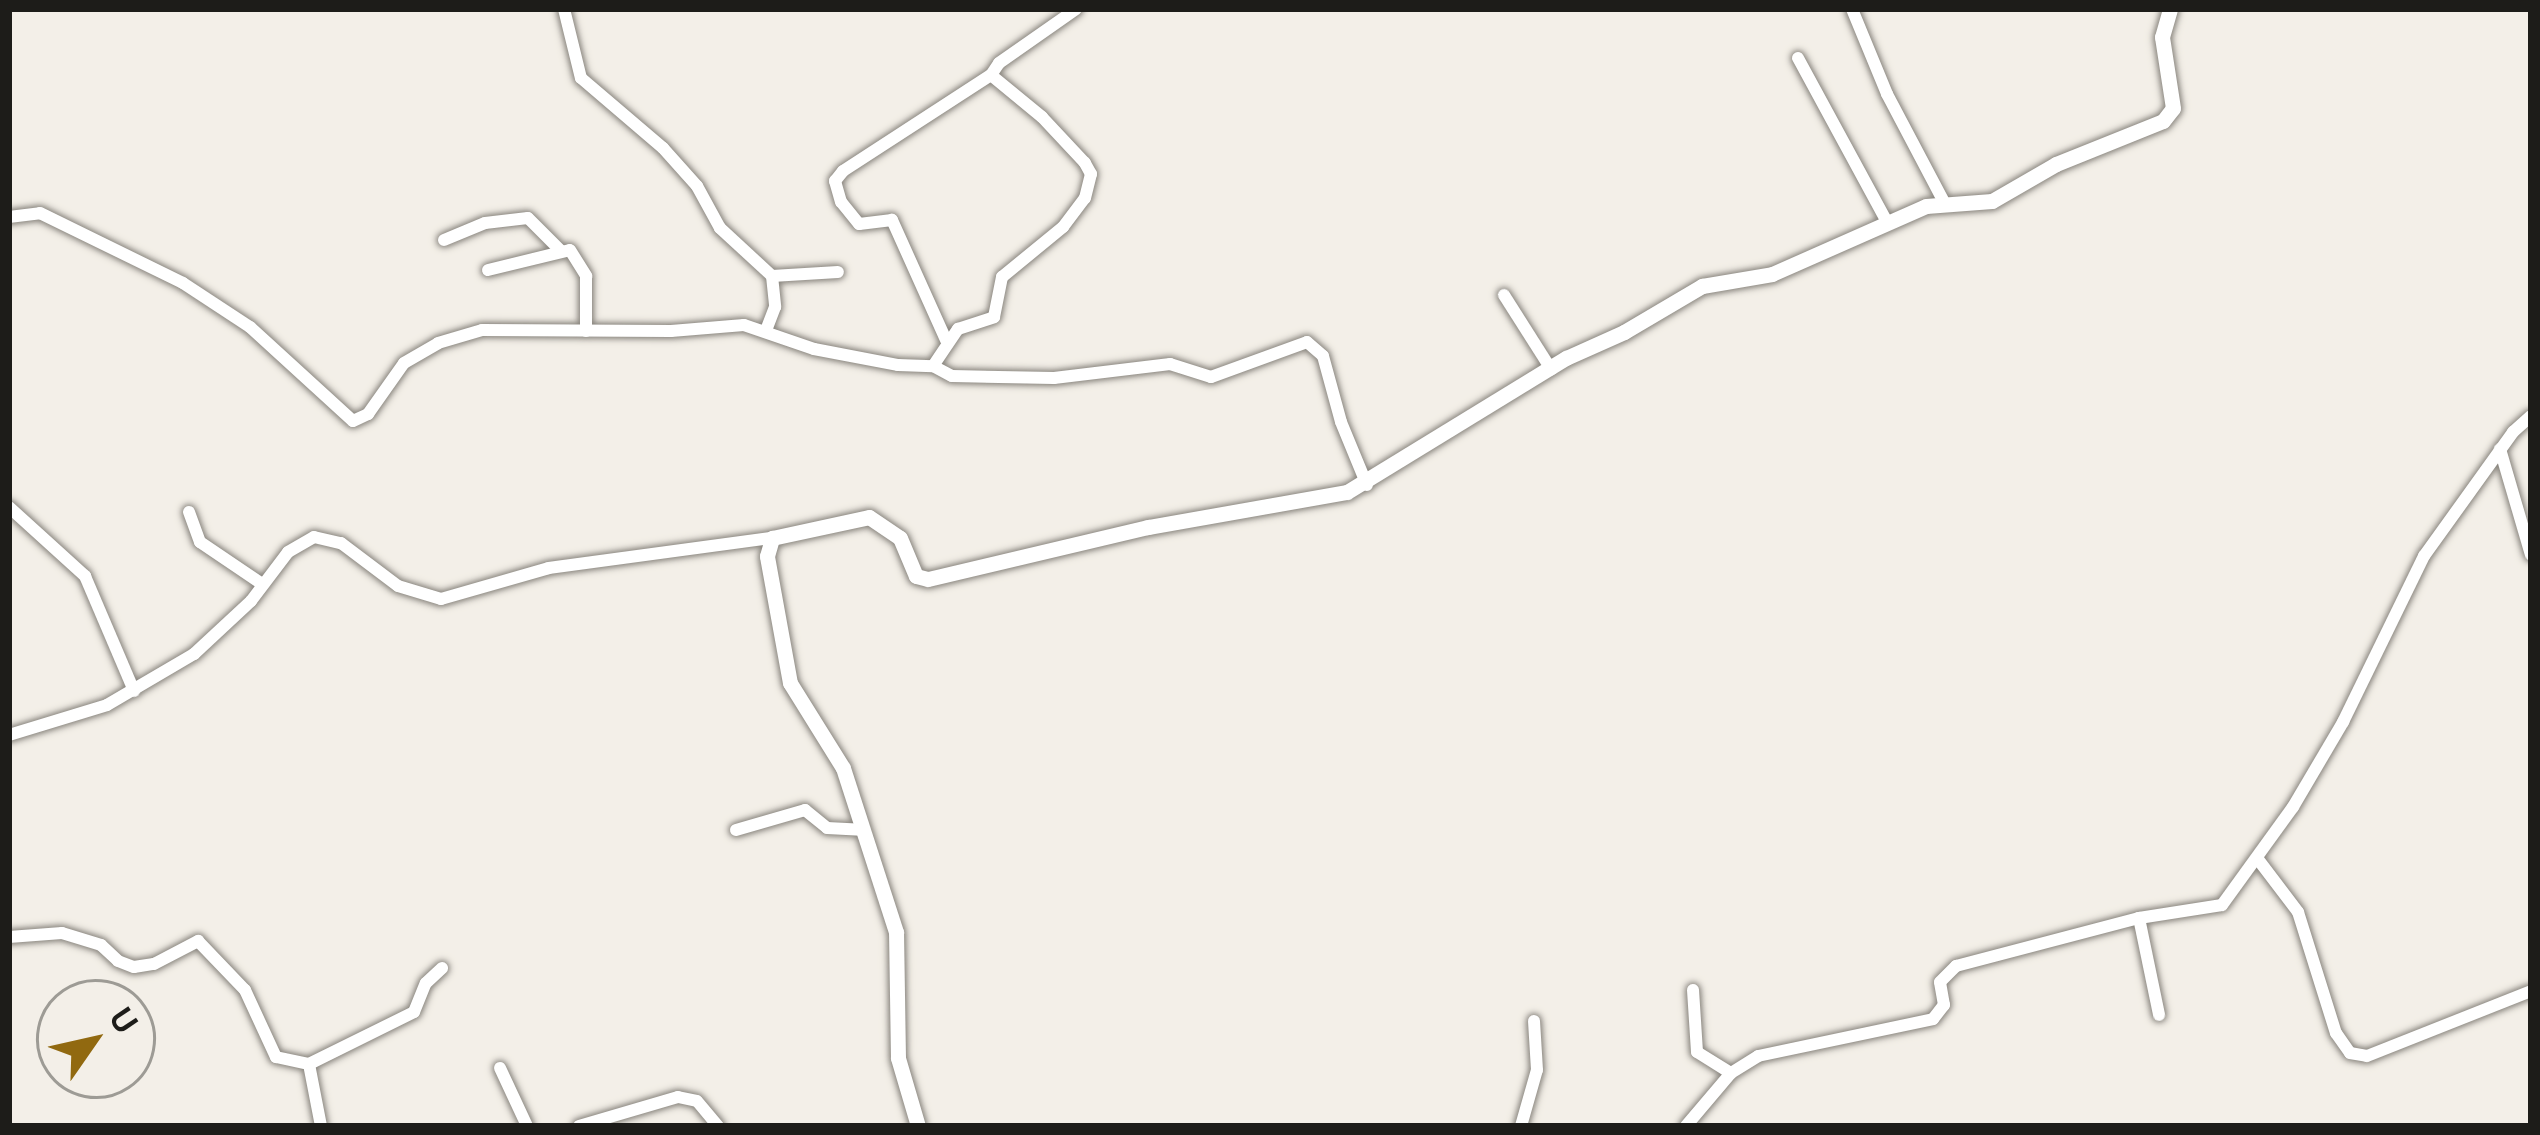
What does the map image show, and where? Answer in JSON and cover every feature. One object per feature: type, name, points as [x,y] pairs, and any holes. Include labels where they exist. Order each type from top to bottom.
[{"type":"street","points":[[564,9],[581,78],[663,148],[697,186],[720,228],[772,276],[776,307],[766,331]]},
{"type":"street","points":[[946,340],[892,220],[860,224],[841,202],[835,181],[843,171],[991,75],[1000,63],[1076,9]]},
{"type":"street","points":[[1852,9],[1887,94],[1944,202]]},
{"type":"street","points":[[9,735],[78,717],[134,691],[194,654],[288,552],[314,537],[341,543],[398,586],[441,599],[549,568],[772,538],[869,517],[900,538],[916,576],[928,579],[1148,527],[1367,484],[1484,406],[1702,286],[1772,274],[1944,202],[1992,201],[2056,164],[2163,121],[2173,108],[2162,37],[2170,9]]},
{"type":"street","points":[[1798,58],[1888,224]]},
{"type":"street","points":[[932,366],[958,329],[994,317],[998,283],[1063,227],[1090,184],[1085,164],[1042,117],[991,75]]},
{"type":"street","points":[[9,217],[40,213],[183,283],[250,327],[352,421],[368,414],[398,367],[438,343],[482,330],[744,326],[814,349],[898,365],[932,366],[952,376],[1054,378],[1170,364],[1211,377],[1307,342],[1322,356],[1340,422],[1367,484]]},
{"type":"street","points":[[444,240],[485,223],[528,218],[561,251]]},
{"type":"street","points":[[488,270],[570,250],[584,266],[586,331]]},
{"type":"street","points":[[772,276],[838,272]]},
{"type":"street","points":[[1504,295],[1551,369]]},
{"type":"street","points":[[1686,1126],[1731,1073],[1757,1056],[1933,1019],[1944,1004],[1940,982],[1956,966],[2139,918],[2212,910],[2242,882],[2343,722],[2424,556],[2500,449],[2531,416]]},
{"type":"street","points":[[2500,449],[2531,555]]},
{"type":"street","points":[[9,507],[85,576],[134,691]]},
{"type":"street","points":[[189,512],[200,542],[262,584]]},
{"type":"street","points":[[772,538],[767,556],[790,683],[844,768],[896,932],[898,1058],[918,1126]]},
{"type":"street","points":[[736,830],[803,810],[826,828],[861,830]]},
{"type":"street","points":[[2257,858],[2298,912],[2336,1034],[2350,1053],[2367,1056],[2531,991]]},
{"type":"street","points":[[2139,918],[2159,1015]]},
{"type":"street","points":[[9,938],[62,933],[101,944],[118,961],[134,967],[154,964],[198,941],[244,990],[275,1057],[309,1064],[414,1012],[426,983],[442,968]]},
{"type":"street","points":[[1693,990],[1697,1052],[1731,1073]]},
{"type":"street","points":[[1521,1126],[1537,1070],[1534,1021]]},
{"type":"street","points":[[309,1064],[321,1126]]},
{"type":"street","points":[[500,1068],[526,1126]]},
{"type":"street","points":[[578,1126],[678,1097],[697,1101],[718,1126]]}]
